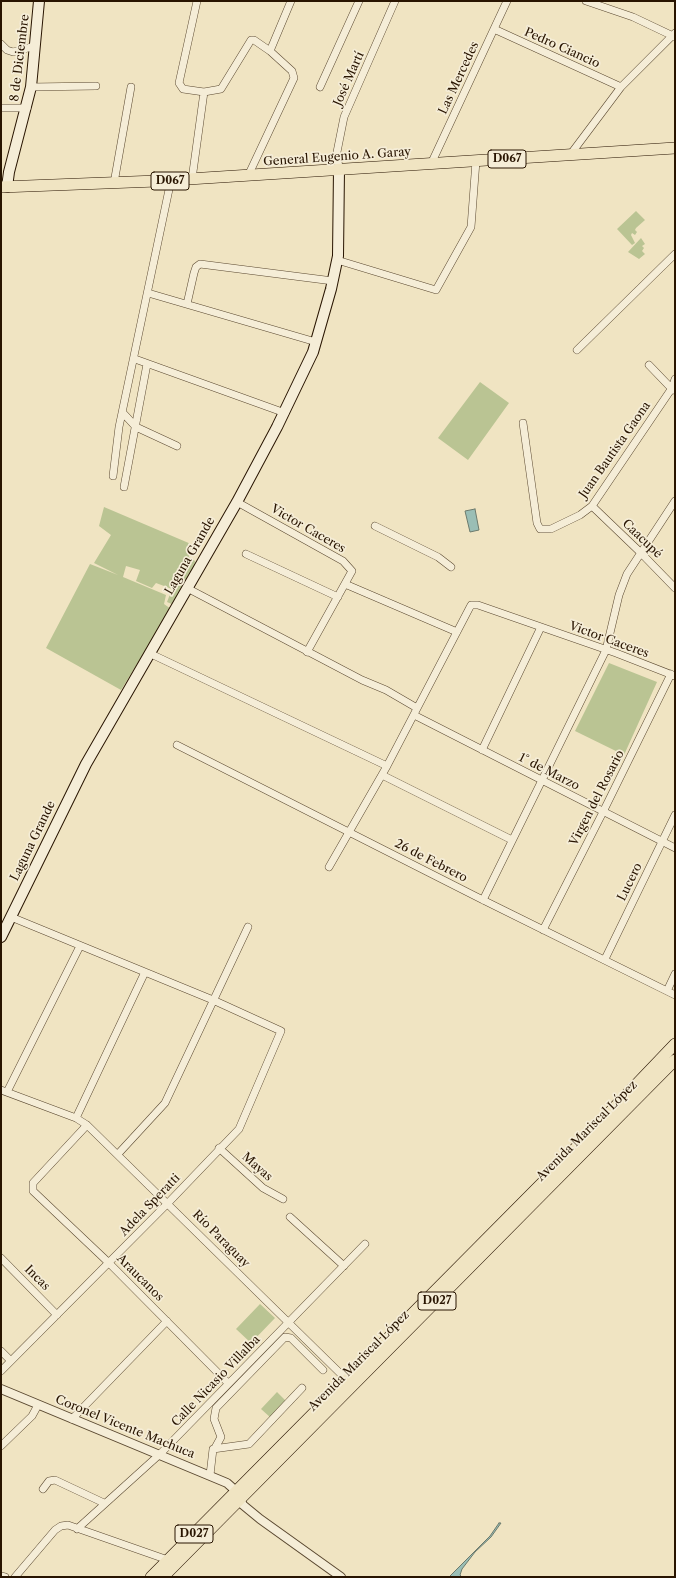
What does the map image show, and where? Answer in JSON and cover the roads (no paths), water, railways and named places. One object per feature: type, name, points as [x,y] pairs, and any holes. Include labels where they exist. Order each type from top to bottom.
[{"type":"main road","name":"8 de Diciembre","points":[[4,187],[27,108],[31,87],[39,1]]},
{"type":"main road","name":"General Eugenio A. Garay","points":[[4,187],[248,176],[675,148]]},
{"type":"main road","name":"Laguna Grande","points":[[1,937],[86,764],[237,502],[285,412],[316,342],[333,281],[337,260],[340,231],[339,169]]},
{"type":"main road","name":"D027","points":[[347,1380],[675,1044]]},
{"type":"main road","name":"Avenida Mariscal López","points":[[150,1577],[238,1496],[675,1060]]},
{"type":"main road","points":[[511,1209],[529,1192],[535,1189]]},
{"type":"main road","name":"Avenida Mariscal López","points":[[163,1577],[347,1380]]},
{"type":"street","points":[[197,1],[179,83],[183,89],[204,92],[221,89],[251,40],[270,51],[292,71],[294,78],[248,176]]},
{"type":"street","points":[[270,51],[291,1]]},
{"type":"street","points":[[320,87],[359,1]]},
{"type":"street","name":"José Martí","points":[[339,169],[337,152],[344,117],[395,1]]},
{"type":"street","name":"Las Mercedes","points":[[431,164],[507,1]]},
{"type":"street","points":[[570,155],[621,87],[674,35],[633,17],[586,1]]},
{"type":"street","name":"Pedro Ciancio","points":[[494,29],[621,87]]},
{"type":"street","points":[[1,44],[7,50],[13,52],[35,46]]},
{"type":"street","points":[[31,87],[96,86]]},
{"type":"street","points":[[114,183],[131,87]]},
{"type":"street","points":[[192,179],[204,92]]},
{"type":"street","points":[[1,108],[27,108]]},
{"type":"street","points":[[337,260],[436,290],[471,227],[476,161]]},
{"type":"street","points":[[113,476],[123,413],[171,180]]},
{"type":"street","points":[[577,350],[675,254]]},
{"type":"street","points":[[187,304],[194,273],[196,267],[200,264],[333,281]]},
{"type":"street","points":[[148,293],[316,342]]},
{"type":"street","points":[[134,359],[285,412]]},
{"type":"street","points":[[124,487],[147,364]]},
{"type":"street","points":[[649,365],[673,390]]},
{"type":"street","name":"Juan Bautista Gaona","points":[[523,423],[536,515],[540,529],[551,529],[580,515],[592,506],[673,390],[675,378]]},
{"type":"street","points":[[123,413],[136,427],[177,446]]},
{"type":"street","points":[[483,900],[606,650],[619,595],[627,574],[640,552],[675,501]]},
{"type":"street","name":"Victor Caceres","points":[[237,502],[349,566],[352,571],[345,584]]},
{"type":"street","name":"Caacupé","points":[[592,506],[675,588]]},
{"type":"street","points":[[375,526],[438,557],[450,567]]},
{"type":"street","points":[[246,554],[338,596]]},
{"type":"street","points":[[307,652],[345,584],[457,632],[387,766],[350,832],[328,867]]},
{"type":"street","points":[[187,588],[307,652],[362,680],[386,690],[417,708]]},
{"type":"street","name":"Victor Caceres","points":[[457,632],[469,608],[474,604],[673,675]]},
{"type":"street","points":[[482,750],[541,627]]},
{"type":"street","points":[[149,653],[387,766]]},
{"type":"street","name":"Virgen del Rosario","points":[[543,930],[673,675]]},
{"type":"street","name":"1° de Marzo","points":[[414,715],[675,848]]},
{"type":"street","name":"26 de Febrero","points":[[177,745],[483,900],[605,959],[675,995]]},
{"type":"street","points":[[382,775],[512,840]]},
{"type":"street","name":"Lucero","points":[[605,959],[675,815]]},
{"type":"street","points":[[11,917],[213,1000]]},
{"type":"street","points":[[118,1154],[165,1103],[248,927]]},
{"type":"street","points":[[4,1091],[80,946]]},
{"type":"street","points":[[76,1118],[145,972]]},
{"type":"street","points":[[667,991],[675,974]]},
{"type":"street","name":"Adela Speratti","points":[[1,1371],[168,1203],[238,1129],[281,1031],[213,1000]]},
{"type":"street","name":"Río Paraguay","points":[[4,1091],[76,1118],[87,1125],[347,1380]]},
{"type":"street","name":"Araucanos","points":[[87,1125],[33,1183],[33,1191],[109,1263],[228,1383]]},
{"type":"street","name":"Mayas","points":[[219,1148],[263,1188],[283,1199]]},
{"type":"street","points":[[290,1217],[344,1266]]},
{"type":"street","name":"Calle Nicasio Villalba","points":[[77,1529],[160,1454],[365,1244]]},
{"type":"street","name":"Incas","points":[[1,1258],[57,1314]]},
{"type":"street","points":[[72,1420],[167,1321]]},
{"type":"street","points":[[210,1475],[212,1451],[220,1437],[214,1418],[216,1408],[285,1337],[291,1338],[323,1370]]},
{"type":"street","points":[[1,1351],[11,1361]]},
{"type":"street","points":[[215,1448],[249,1444],[302,1388]]},
{"type":"street","name":"Coronel Vicente Machuca","points":[[1,1389],[72,1420],[228,1482],[238,1496],[260,1519],[341,1577]]},
{"type":"street","points":[[1,1446],[32,1416],[38,1405]]},
{"type":"street","points":[[43,1489],[49,1481],[55,1480],[104,1503]]},
{"type":"street","points":[[15,1577],[55,1530],[61,1526],[68,1526],[168,1560]]},
{"type":"street","points":[[1,1576],[5,1577]]},
{"type":"water","points":[[475,509],[479,530],[470,532],[465,511]]},
{"type":"water","points":[[499,1523],[501,1523],[491,1537],[475,1552],[462,1569],[460,1575],[462,1577],[449,1577],[490,1536]]}]
